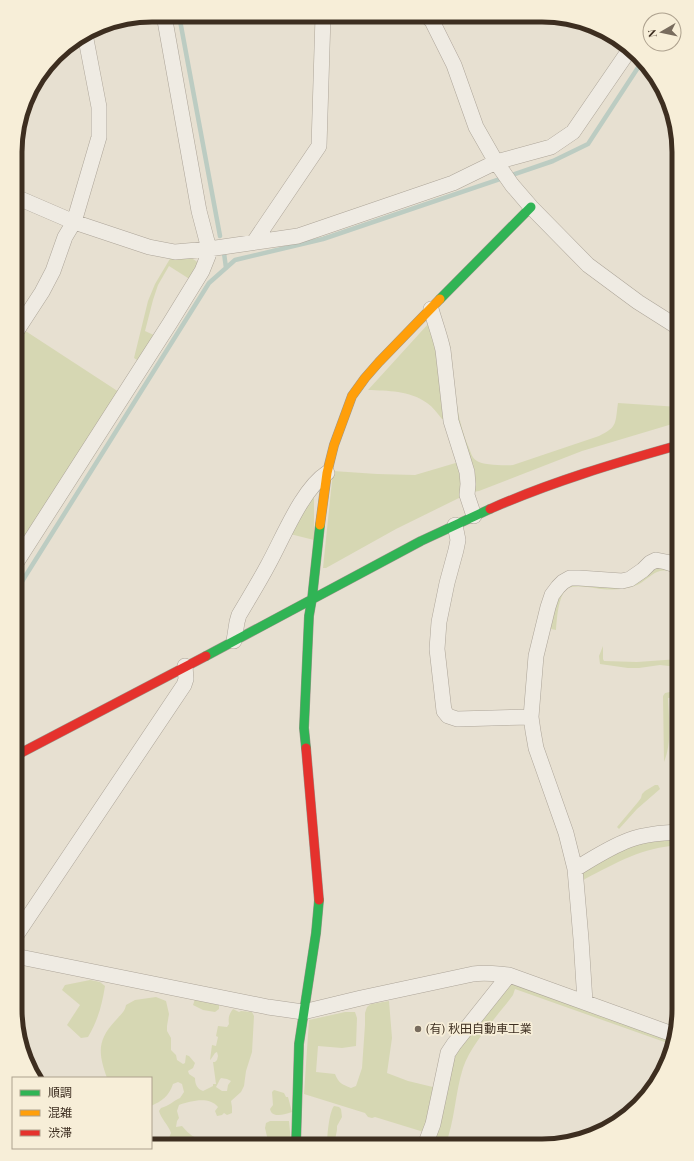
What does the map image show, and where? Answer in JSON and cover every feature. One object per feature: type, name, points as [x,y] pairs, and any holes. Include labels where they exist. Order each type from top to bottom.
[{"type":"street","points":[[22,554],[170,323],[202,271],[208,256],[209,249],[199,211],[165,22]]},
{"type":"street","points":[[254,242],[319,146],[323,22]]},
{"type":"street","points":[[432,22],[454,65],[476,127],[497,165],[512,185],[531,207],[588,265],[638,302],[672,324]]},
{"type":"street","points":[[22,323],[42,292],[65,237],[74,222],[99,137],[99,107],[86,40]]},
{"type":"street","points":[[22,200],[74,222],[149,247],[175,252],[209,249],[298,236],[453,183],[497,165],[551,147],[573,132],[627,54]]},
{"type":"street","points":[[296,1139],[299,1044],[316,933],[319,902],[304,728],[308,624],[327,473],[334,445],[352,396],[364,378],[531,207]]},
{"type":"street","points":[[431,309],[435,326],[441,339],[451,421],[467,472],[467,495],[474,516]]},
{"type":"street","points":[[22,752],[421,541],[474,516],[519,496],[555,483],[672,447]]},
{"type":"street","points":[[234,641],[239,615],[268,566],[291,521],[314,484],[327,473]]},
{"type":"street","points":[[455,525],[458,540],[439,622],[437,649],[444,711],[448,716],[457,719],[531,717]]},
{"type":"street","points":[[585,1002],[575,870],[566,833],[536,748],[531,717],[536,656],[552,595],[563,582],[570,578],[622,581],[630,579],[656,560],[672,564]]},
{"type":"street","points":[[22,927],[184,685],[186,679],[184,666]]},
{"type":"street","points":[[575,870],[612,847],[630,839],[654,834],[672,833]]},
{"type":"street","points":[[22,957],[268,1007],[304,1012],[391,991],[474,974],[484,973],[509,975],[670,1033]]},
{"type":"street","points":[[427,1139],[433,1124],[448,1054],[454,1044],[509,975]]},
{"type":"green space","points":[[171,257],[186,257],[195,260],[198,263],[191,280],[169,266],[158,285],[145,331],[156,336],[140,362],[134,358],[148,301],[155,284]]},
{"type":"green space","points":[[429,323],[435,339],[445,419],[442,419],[427,403],[406,393],[368,390]]},
{"type":"green space","points":[[24,330],[119,392],[22,540],[22,333]]},
{"type":"green space","points":[[447,339],[450,345],[458,411],[464,436],[475,460],[480,462],[494,465],[513,465],[599,436],[613,427],[616,420],[618,403],[672,407],[672,424],[582,451],[473,492],[460,435]]},
{"type":"green space","points":[[459,462],[463,471],[461,497],[396,529],[326,568],[323,568],[333,471],[415,475]]},
{"type":"green space","points":[[314,491],[314,540],[290,534]]},
{"type":"green space","points":[[656,566],[672,570],[654,573],[637,585],[624,589],[574,587],[567,589],[564,592],[560,602],[556,630],[551,629],[550,626],[556,601],[564,588],[581,582]]},
{"type":"green space","points":[[603,646],[604,661],[637,662],[672,660],[672,666],[660,665],[628,668],[600,664],[599,656]]},
{"type":"green space","points":[[672,692],[672,698],[668,698],[669,739],[667,755],[664,762],[663,696],[665,693]]},
{"type":"green space","points":[[655,785],[658,785],[660,789],[637,809],[619,829],[617,827],[638,802],[642,794]]},
{"type":"green space","points":[[672,837],[672,846],[653,849],[630,857],[585,879],[581,883],[580,871],[634,843]]},
{"type":"green space","points":[[90,980],[100,982],[105,986],[101,1006],[94,1025],[88,1037],[81,1038],[67,1025],[80,1005],[62,990],[65,985]]},
{"type":"green space","points":[[509,981],[669,1039],[667,1043],[515,989],[513,995],[485,1030],[467,1058],[460,1078],[451,1127],[447,1139],[430,1139],[455,1051]]},
{"type":"green space","points":[[156,997],[166,1001],[169,1014],[167,1031],[171,1038],[171,1050],[176,1055],[177,1060],[183,1064],[185,1063],[186,1055],[189,1056],[195,1063],[193,1068],[188,1071],[189,1074],[195,1078],[198,1088],[203,1091],[213,1086],[213,1084],[216,1084],[213,1062],[217,1060],[217,1052],[210,1060],[212,1045],[216,1046],[218,1026],[227,1027],[229,1024],[230,1014],[233,1009],[239,1012],[252,1012],[254,1016],[252,1052],[246,1071],[244,1086],[241,1092],[231,1101],[232,1113],[227,1115],[224,1113],[217,1116],[215,1111],[218,1107],[210,1101],[205,1100],[179,1105],[177,1111],[179,1118],[176,1127],[182,1126],[187,1132],[195,1137],[219,1137],[220,1139],[168,1139],[171,1133],[159,1111],[161,1108],[180,1098],[184,1092],[182,1084],[178,1082],[173,1084],[165,1098],[152,1106],[152,1077],[107,1077],[101,1054],[102,1041],[110,1027],[123,1012],[126,1005],[135,1000]],"holes":[[[221,1078],[231,1081],[228,1085],[227,1091],[222,1091],[216,1087]]]},
{"type":"green space","points":[[195,999],[219,1005],[219,1009],[215,1012],[203,1010],[193,1005]]},
{"type":"green space","points":[[389,1001],[392,1038],[387,1073],[408,1081],[437,1088],[427,1133],[375,1117],[368,1117],[365,1113],[304,1094],[309,1020],[345,1012],[355,1012],[357,1018],[356,1046],[342,1048],[318,1046],[316,1072],[335,1074],[341,1083],[351,1088],[356,1086],[362,1068],[365,1013],[367,1007],[371,1004]]},
{"type":"green space","points":[[274,1090],[284,1093],[286,1097],[288,1097],[292,1112],[276,1115],[271,1112],[270,1109],[273,1105],[272,1092]]},
{"type":"green space","points":[[334,1106],[339,1107],[341,1109],[342,1117],[337,1126],[335,1139],[327,1139],[328,1131],[332,1109]]},
{"type":"green space","points":[[270,1121],[289,1121],[291,1139],[268,1139],[265,1128],[266,1123]]},
{"type":"waterway","points":[[180,22],[220,236]]},
{"type":"waterway","points":[[22,581],[209,283],[235,260],[323,239],[553,161],[588,144],[639,66]]},
{"type":"waterway","points":[[224,253],[226,268]]},
{"type":"traffic: fast","points":[[440,299],[531,207]]},
{"type":"traffic: fast","points":[[206,656],[421,541],[490,509]]},
{"type":"traffic: fast","points":[[306,748],[304,728],[309,616],[320,525]]},
{"type":"traffic: fast","points":[[296,1139],[299,1044],[316,933],[319,900]]},
{"type":"traffic: slow","points":[[320,525],[327,473],[334,445],[352,396],[379,362],[440,299]]},
{"type":"traffic: jam","points":[[490,509],[536,490],[607,466],[672,447]]},
{"type":"traffic: jam","points":[[22,752],[206,656]]},
{"type":"traffic: jam","points":[[306,748],[319,900]]},
{"type":"place","name":"(有) 秋田自動車工業","points":[[418,1029]]}]
